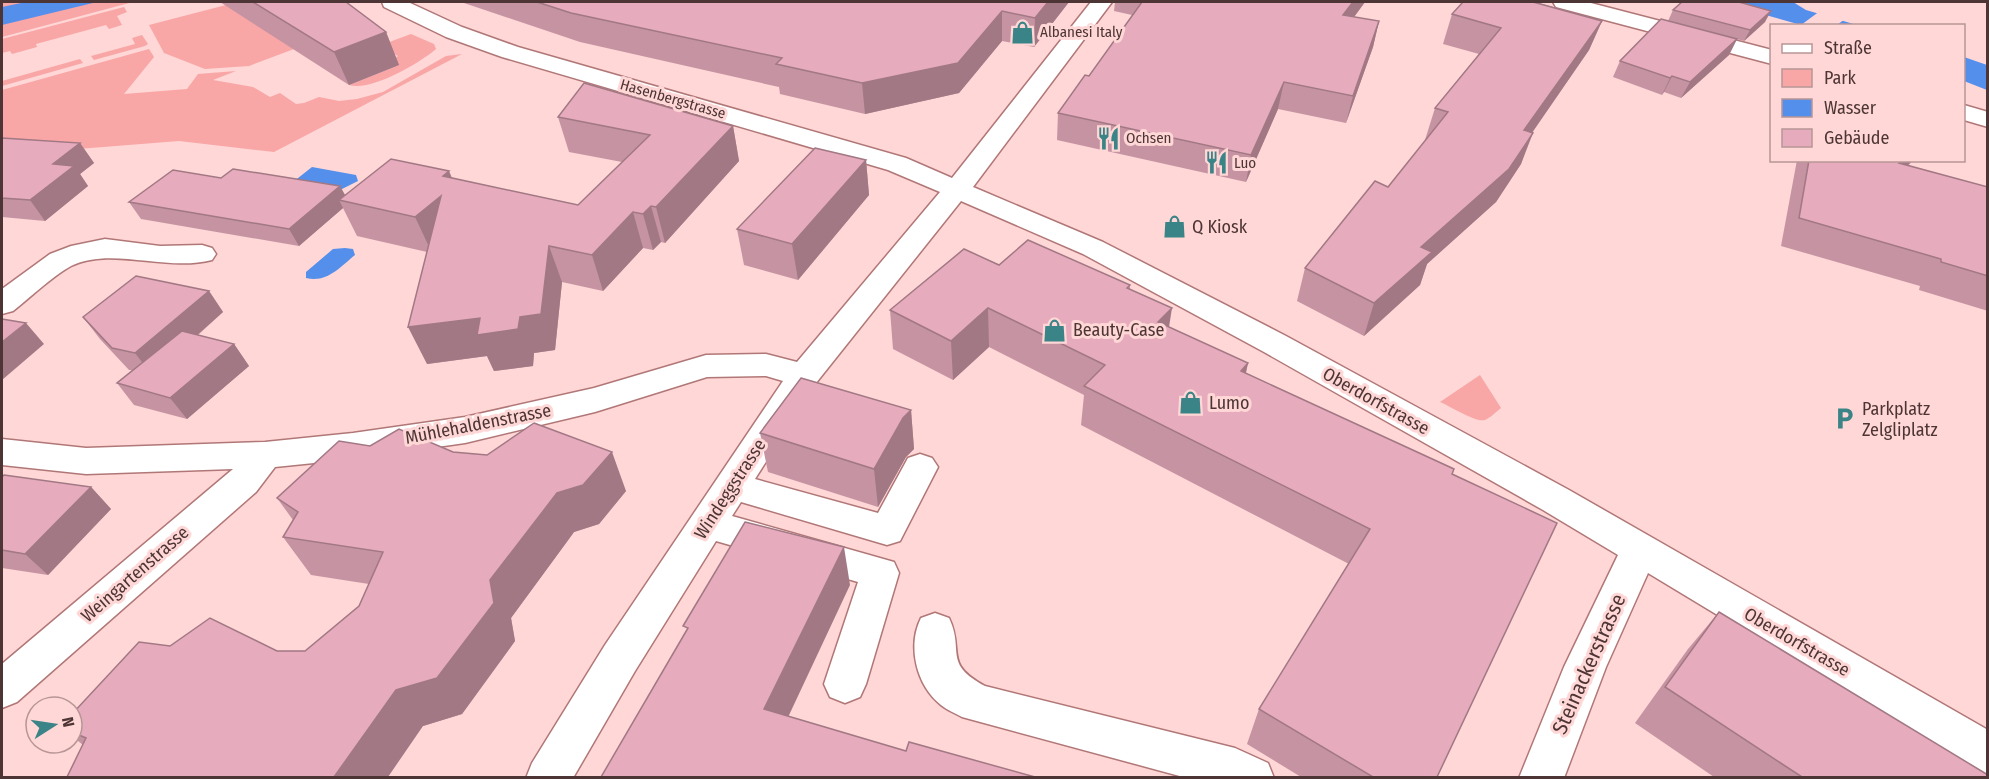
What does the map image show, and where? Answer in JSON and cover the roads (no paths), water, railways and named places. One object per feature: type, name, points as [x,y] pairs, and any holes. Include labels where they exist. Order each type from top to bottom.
[{"type":"street","name":"Hasenbergstrasse","points":[[392,2],[454,32],[510,52],[897,164],[957,189]]},
{"type":"street","points":[[957,189],[1102,2]]},
{"type":"street","points":[[1564,2],[1770,56]]},
{"type":"street","points":[[1965,112],[1988,120]]},
{"type":"street","name":"Windeggstrasse","points":[[548,777],[620,658],[804,375],[957,189]]},
{"type":"street","name":"Oberdorfstrasse","points":[[957,189],[1140,271],[1556,500],[1639,551],[1988,754]]},
{"type":"street","points":[[2,304],[60,260],[81,252],[105,248],[160,255],[202,254]]},
{"type":"street","name":"Mühlehaldenstrasse","points":[[2,452],[86,460],[265,455],[353,446],[465,430],[595,400],[706,366],[766,365],[804,375]]},
{"type":"street","name":"Weingartenstrasse","points":[[2,689],[243,482],[265,455]]},
{"type":"street","points":[[732,486],[887,530],[920,467]]},
{"type":"street","points":[[708,524],[880,573],[845,684]]},
{"type":"street","name":"Steinackerstrasse","points":[[1541,777],[1586,667],[1639,551]]},
{"type":"street","points":[[936,630],[936,666],[955,691],[977,703],[1235,769],[1252,777]]},
{"type":"water","points":[[26,2],[97,2],[2,25],[2,7]]},
{"type":"water","points":[[1719,2],[1793,2],[1806,10],[1854,24],[1797,24]]},
{"type":"water","points":[[1965,57],[1987,65],[1987,90],[1965,81]]},
{"type":"water","points":[[312,167],[356,175],[358,181],[340,190],[293,182]]},
{"type":"water","points":[[333,249],[353,249],[355,255],[338,269],[320,278],[306,278],[306,272]]},
{"type":"place","name":"Albanesi Italy","points":[[1022,32]]},
{"type":"place","name":"Ochsen","points":[[1108,138]]},
{"type":"place","name":"Luo","points":[[1216,163]]},
{"type":"place","name":"Q Kiosk","points":[[1174,227]]},
{"type":"place","name":"Beauty-Case","points":[[1055,330]]},
{"type":"place","name":"Lumo","points":[[1191,403]]},
{"type":"place","name":"Parkplatz Zelgliplatz","points":[[1844,419]]}]
